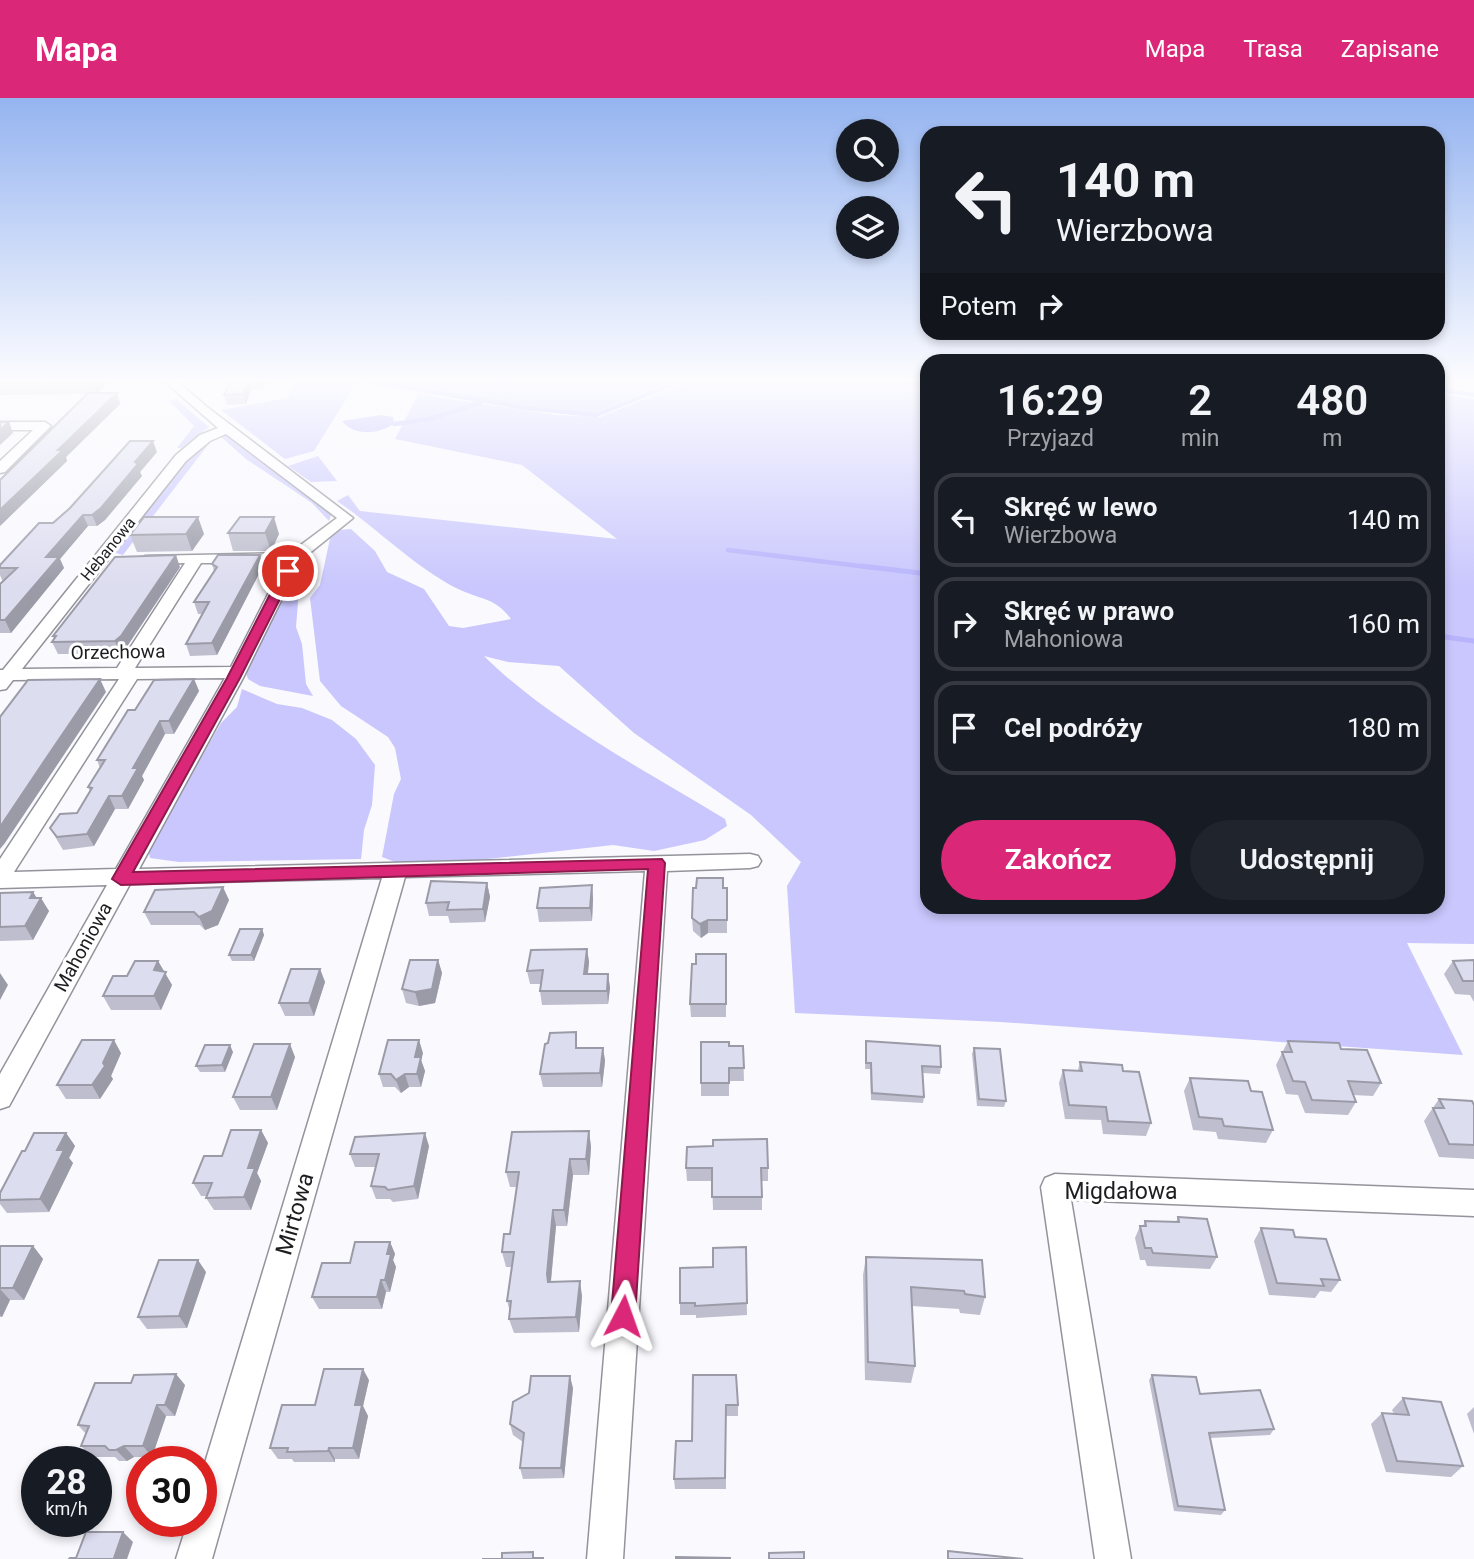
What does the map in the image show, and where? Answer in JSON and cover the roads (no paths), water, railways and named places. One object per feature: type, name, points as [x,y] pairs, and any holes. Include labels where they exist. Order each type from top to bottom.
[{"type":"street","points":[[0,469],[22,448]]},
{"type":"street","name":"Hebanowa","points":[[3,679],[191,448]]},
{"type":"street","name":"Mahoniowa","points":[[0,1098],[9,1066],[121,879],[237,672],[295,558],[346,518],[254,448]]},
{"type":"street","points":[[100,559],[295,558]]},
{"type":"street","points":[[0,878],[196,559]]},
{"type":"street","name":"Orzechowa","points":[[3,679],[127,673],[237,672]]},
{"type":"street","points":[[0,878],[121,879],[396,869],[750,861]]},
{"type":"street","points":[[605,1559],[657,863]]},
{"type":"street","name":"Mirtowa","points":[[194,1559],[396,869]]},
{"type":"street","name":"Migdałowa","points":[[1113,1559],[1055,1186],[1474,1203]]},
{"type":"waterway","points":[[728,550],[876,568]]},
{"type":"waterway","points":[[862,566],[920,573]]},
{"type":"waterway","points":[[1445,637],[1474,641]]}]
